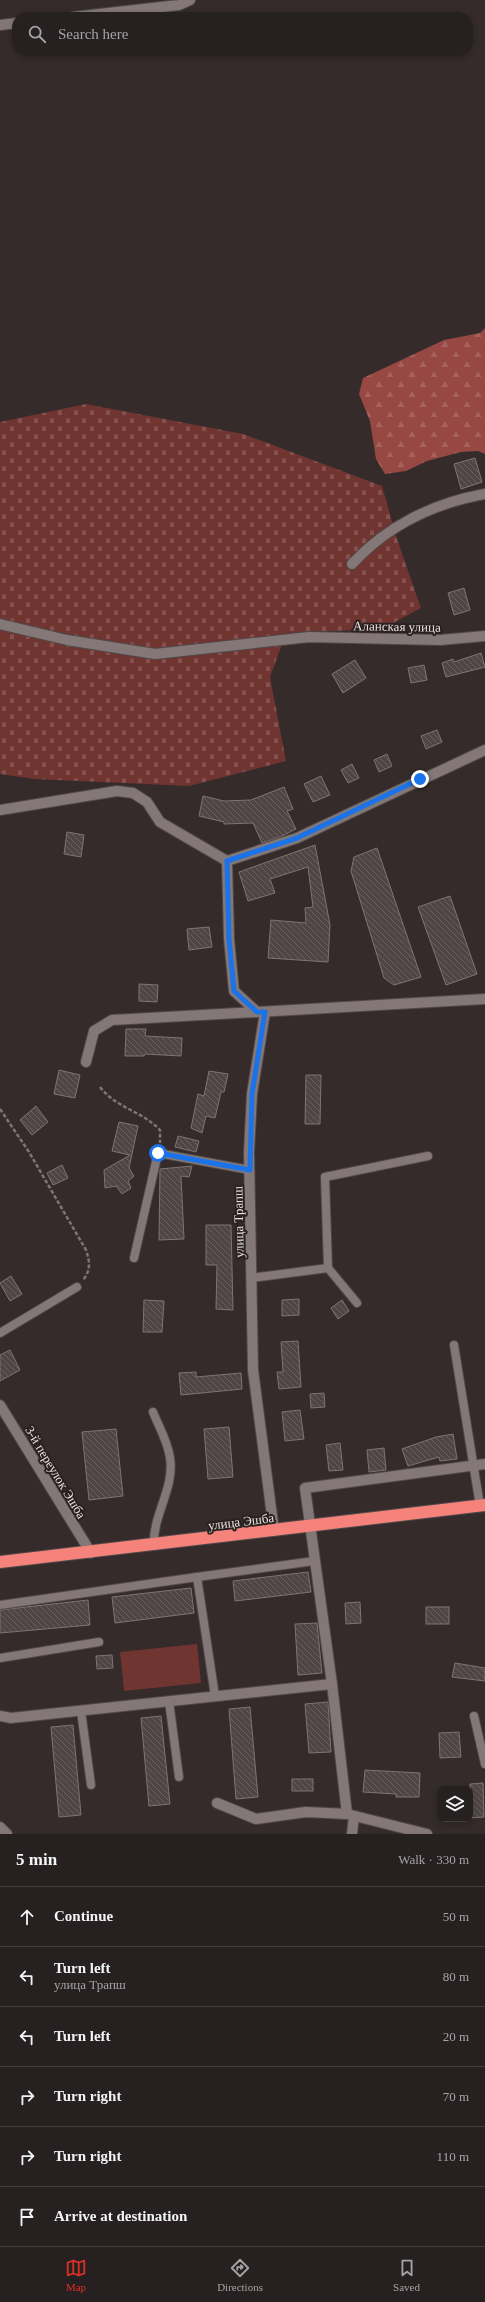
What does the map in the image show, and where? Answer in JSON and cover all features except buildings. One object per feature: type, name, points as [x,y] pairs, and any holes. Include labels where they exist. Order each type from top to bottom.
[{"type":"highway","name":"улица Эшба","points":[[0,1562],[154,1546],[482,1506]]},
{"type":"street","points":[[117,12],[179,5],[190,0]]},
{"type":"street","points":[[0,26],[12,25]]},
{"type":"street","points":[[352,564],[370,544],[414,516],[466,498],[485,494]]},
{"type":"street","name":"Аланская улица","points":[[0,624],[67,640],[154,654],[309,637],[440,640],[485,636]]},
{"type":"street","points":[[0,810],[117,790],[133,793],[147,802],[160,822],[227,861],[297,838],[485,750]]},
{"type":"street","points":[[227,861],[229,939],[234,991],[261,1012]]},
{"type":"street","points":[[86,1062],[94,1031],[112,1020],[485,999]]},
{"type":"street","name":"улица Трапш","points":[[261,1012],[252,1094],[250,1170],[252,1370],[274,1531]]},
{"type":"street","name":"3-й переулок Эшба","points":[[0,1404],[91,1553]]},
{"type":"street","points":[[352,1834],[305,1488],[485,1464]]},
{"type":"street","points":[[0,1716],[11,1718],[332,1684]]},
{"type":"street","points":[[217,1803],[256,1819],[306,1812],[350,1815],[427,1834]]},
{"type":"street","points":[[0,1827],[7,1834]]},
{"type":"lane","points":[[134,1258],[158,1153],[250,1170]]},
{"type":"lane","points":[[357,1303],[328,1268],[325,1177],[428,1156]]},
{"type":"lane","points":[[251,1278],[328,1268]]},
{"type":"lane","points":[[0,1333],[77,1287]]},
{"type":"lane","points":[[454,1345],[482,1506]]},
{"type":"lane","points":[[152,1412],[166,1443],[171,1460],[169,1479],[153,1534],[154,1546]]},
{"type":"lane","points":[[0,1605],[314,1561]]},
{"type":"lane","points":[[197,1577],[215,1696]]},
{"type":"lane","points":[[0,1658],[99,1642]]},
{"type":"lane","points":[[169,1701],[179,1777]]},
{"type":"lane","points":[[81,1711],[91,1785]]},
{"type":"lane","points":[[474,1716],[485,1764]]},
{"type":"path","points":[[100,1087],[115,1102],[142,1116],[160,1130],[158,1153]]},
{"type":"path","points":[[0,1109],[29,1152],[86,1250],[89,1261],[89,1272],[77,1287]]},
{"type":"green space","points":[[485,328],[485,454],[478,451],[461,452],[427,461],[406,471],[385,474],[376,459],[370,421],[359,394],[363,378],[444,340],[480,333]]},
{"type":"green space","points":[[86,404],[243,434],[382,486],[397,539],[421,608],[382,629],[286,633],[270,677],[286,761],[189,786],[35,779],[0,774],[0,422]]},
{"type":"green space","points":[[197,1644],[201,1683],[124,1691],[120,1652]]},
{"type":"route","points":[[158,1153],[250,1170],[249,1152],[252,1094],[265,1012],[257,1012],[234,991],[229,939],[227,861],[297,838],[420,779]]}]
